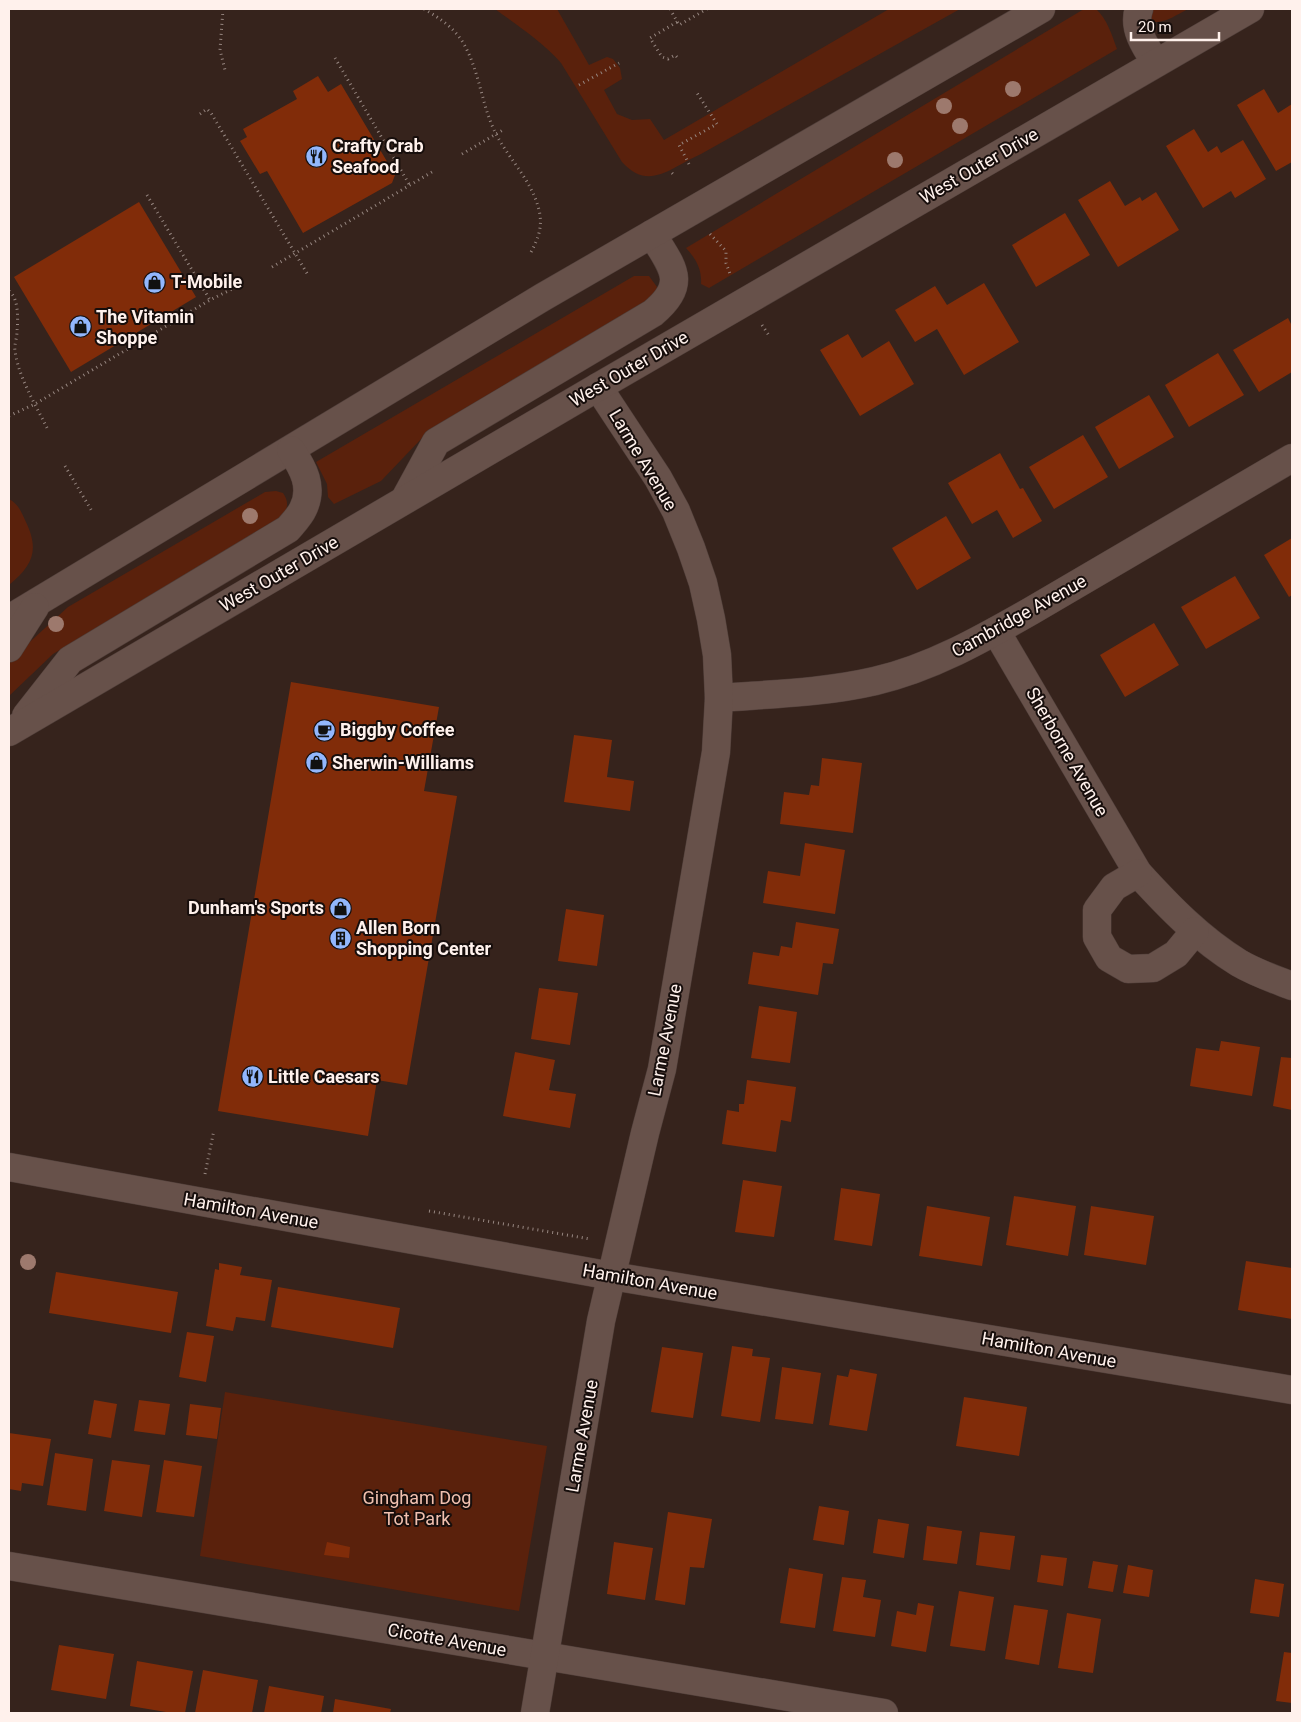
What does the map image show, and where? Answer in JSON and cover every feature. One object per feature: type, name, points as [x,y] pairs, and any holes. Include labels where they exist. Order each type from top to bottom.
[{"type":"street","points":[[9,620],[543,297],[1041,9]]},
{"type":"street","points":[[1139,9],[1137,14],[1140,37],[1156,64]]},
{"type":"street","name":"West Outer Drive","points":[[13,730],[404,500],[1250,9]]},
{"type":"street","points":[[404,500],[436,442],[654,313],[666,302],[674,288],[674,272],[652,234]]},
{"type":"street","name":"Larme Avenue","points":[[535,1713],[601,1321],[662,1069],[716,752],[719,698],[711,619],[691,548],[676,511],[658,478],[598,387]]},
{"type":"street","points":[[13,730],[70,660],[288,528],[304,509],[308,487],[303,468],[290,450]]},
{"type":"street","name":"Cambridge Avenue","points":[[719,698],[812,692],[876,681],[937,661],[996,631],[1292,458]]},
{"type":"street","points":[[9,648],[38,602]]},
{"type":"street","name":"Sherborne Avenue","points":[[996,631],[1138,873],[1195,931],[1240,963],[1292,986]]},
{"type":"street","points":[[1138,873],[1114,887],[1097,910],[1097,936],[1109,958],[1128,969],[1153,968],[1176,954],[1195,931]]},
{"type":"street","name":"Hamilton Avenue","points":[[9,1167],[612,1276],[1292,1390]]},
{"type":"street","name":"Cicotte Avenue","points":[[9,1566],[884,1713]]},
{"type":"path","points":[[224,9],[220,50],[225,70]]},
{"type":"path","points":[[424,9],[450,26],[462,40],[472,62],[496,134],[532,190],[540,214],[541,230],[530,254]]},
{"type":"path","points":[[670,9],[679,25],[707,9]]},
{"type":"path","points":[[677,22],[650,38],[652,44],[662,57],[668,59],[674,55],[678,58]]},
{"type":"path","points":[[336,58],[409,184]]},
{"type":"path","points":[[579,85],[618,63]]},
{"type":"path","points":[[689,164],[679,145],[717,124],[697,93]]},
{"type":"path","points":[[200,114],[207,109],[211,113],[308,275]]},
{"type":"path","points":[[462,154],[503,130]]},
{"type":"path","points":[[272,267],[432,172]]},
{"type":"path","points":[[147,195],[210,300]]},
{"type":"path","points":[[710,233],[726,250],[726,263],[730,274]]},
{"type":"path","points":[[9,416],[35,404],[210,300],[234,288]]},
{"type":"path","points":[[9,292],[12,294],[17,305],[18,331],[15,349],[16,356],[20,370],[48,430]]},
{"type":"path","points":[[758,318],[770,337]]},
{"type":"path","points":[[65,466],[93,513]]},
{"type":"path","points":[[204,1178],[214,1130]]},
{"type":"green space","points":[[495,9],[557,9],[589,65],[607,57],[613,59],[620,68],[622,79],[604,90],[617,114],[632,120],[650,119],[664,140],[889,9],[960,9],[701,154],[670,170],[651,176],[632,171],[622,162],[561,63],[554,55]]},
{"type":"green space","points":[[1084,9],[1096,9],[1100,13],[1109,28],[1117,49],[709,288],[701,284],[698,264],[686,248]]},
{"type":"green space","points":[[1149,9],[1188,9],[1167,20],[1153,22],[1148,15]]},
{"type":"green space","points":[[634,276],[649,276],[657,287],[651,305],[628,315],[423,437],[381,481],[334,504],[328,497],[327,484],[316,462]]},
{"type":"green space","points":[[276,491],[283,493],[287,503],[281,520],[53,654],[9,696],[9,661],[68,607],[265,492]]},
{"type":"green space","points":[[9,499],[17,505],[22,514],[30,531],[33,548],[29,564],[9,585]]},
{"type":"green space","name":"Gingham Dog Tot Park","points":[[225,1392],[547,1446],[519,1611],[200,1556]]},
{"type":"building","name":"Crafty Crab Seafood","points":[[318,76],[328,92],[341,84],[395,175],[392,183],[303,233],[267,171],[260,174],[240,141],[247,137],[243,129],[297,99],[293,91]]},
{"type":"building","points":[[1264,89],[1278,113],[1292,104],[1292,162],[1276,171],[1237,105]]},
{"type":"building","points":[[1194,129],[1208,152],[1217,146],[1221,153],[1243,140],[1266,179],[1235,198],[1231,191],[1203,208],[1166,146]]},
{"type":"building","points":[[1110,181],[1125,206],[1140,197],[1142,201],[1156,192],[1179,230],[1118,267],[1078,200]]},
{"type":"building","points":[[139,202],[196,297],[71,372],[14,277]]},
{"type":"building","points":[[1065,213],[1090,255],[1036,287],[1012,245]]},
{"type":"building","points":[[984,283],[1019,342],[964,375],[937,329],[915,342],[895,310],[935,286],[947,305]]},
{"type":"building","points":[[1288,318],[1292,326],[1292,372],[1259,392],[1233,350]]},
{"type":"building","points":[[848,334],[862,358],[889,341],[914,384],[860,416],[820,350]]},
{"type":"building","points":[[1218,353],[1244,395],[1189,427],[1165,385]]},
{"type":"building","points":[[1149,395],[1174,437],[1119,469],[1095,427]]},
{"type":"building","points":[[1083,435],[1108,477],[1054,509],[1029,467]]},
{"type":"building","points":[[1000,453],[1020,489],[1023,488],[1042,521],[1013,538],[997,510],[972,524],[948,483]]},
{"type":"building","points":[[946,516],[971,558],[917,590],[892,548]]},
{"type":"building","points":[[1292,538],[1292,595],[1289,597],[1264,555]]},
{"type":"building","points":[[1235,576],[1260,618],[1206,649],[1181,607]]},
{"type":"building","points":[[1154,623],[1179,665],[1125,697],[1100,655]]},
{"type":"building","name":"Allen Born Shopping Center","points":[[291,682],[439,707],[424,791],[457,796],[407,1085],[377,1080],[368,1136],[218,1111]]},
{"type":"building","points":[[574,735],[612,740],[607,777],[634,781],[630,811],[564,802]]},
{"type":"building","points":[[822,758],[862,763],[853,833],[780,824],[784,792],[809,795],[811,785],[819,786]]},
{"type":"building","points":[[805,843],[845,850],[835,914],[763,903],[768,871],[800,876]]},
{"type":"building","points":[[566,909],[604,915],[597,966],[558,961]]},
{"type":"building","points":[[796,922],[839,929],[833,964],[823,963],[818,995],[748,984],[753,952],[779,956],[781,946],[792,948]]},
{"type":"building","points":[[539,988],[578,993],[570,1045],[531,1039]]},
{"type":"building","points":[[759,1006],[797,1012],[790,1063],[751,1058]]},
{"type":"building","points":[[1221,1041],[1260,1047],[1252,1096],[1190,1086],[1196,1048],[1219,1051]]},
{"type":"building","points":[[515,1052],[555,1060],[549,1090],[576,1094],[570,1128],[503,1116]]},
{"type":"building","points":[[1281,1057],[1292,1058],[1292,1110],[1273,1106]]},
{"type":"building","points":[[747,1080],[796,1087],[791,1122],[781,1120],[776,1152],[722,1144],[727,1110],[739,1112],[739,1104],[744,1104]]},
{"type":"building","points":[[743,1180],[782,1186],[774,1237],[735,1232]]},
{"type":"building","points":[[841,1188],[880,1194],[872,1246],[834,1240]]},
{"type":"building","points":[[1014,1196],[1076,1206],[1068,1256],[1006,1245]]},
{"type":"building","points":[[927,1206],[990,1217],[982,1266],[919,1256]]},
{"type":"building","points":[[1091,1206],[1154,1216],[1146,1265],[1084,1255]]},
{"type":"building","points":[[1246,1261],[1292,1268],[1292,1319],[1238,1310]]},
{"type":"building","points":[[219,1263],[242,1267],[240,1275],[272,1280],[265,1321],[236,1317],[233,1331],[206,1326],[215,1269],[219,1270]]},
{"type":"building","points":[[56,1272],[178,1292],[171,1333],[49,1313]]},
{"type":"building","points":[[278,1287],[400,1308],[393,1348],[271,1327]]},
{"type":"building","points":[[187,1332],[214,1336],[206,1382],[179,1377]]},
{"type":"building","points":[[732,1346],[753,1349],[752,1356],[770,1358],[760,1422],[721,1416]]},
{"type":"building","points":[[662,1347],[703,1353],[693,1418],[651,1412]]},
{"type":"building","points":[[782,1367],[821,1373],[813,1424],[775,1419]]},
{"type":"building","points":[[850,1369],[877,1374],[867,1431],[829,1425],[837,1375],[848,1377]]},
{"type":"building","points":[[964,1397],[1027,1407],[1019,1456],[956,1446]]},
{"type":"building","points":[[94,1400],[117,1404],[111,1438],[88,1434]]},
{"type":"building","points":[[139,1400],[170,1404],[165,1435],[134,1431]]},
{"type":"building","points":[[190,1404],[221,1408],[217,1439],[186,1435]]},
{"type":"building","points":[[9,1433],[51,1439],[43,1486],[22,1483],[21,1491],[9,1489]]},
{"type":"building","points":[[55,1453],[93,1459],[86,1511],[47,1505]]},
{"type":"building","points":[[112,1460],[150,1465],[142,1517],[104,1511]]},
{"type":"building","points":[[164,1460],[202,1466],[194,1517],[156,1512]]},
{"type":"building","points":[[819,1506],[849,1511],[844,1545],[813,1540]]},
{"type":"building","points":[[668,1512],[712,1519],[704,1568],[690,1567],[685,1605],[655,1600]]},
{"type":"building","points":[[878,1519],[909,1524],[904,1558],[873,1553]]},
{"type":"building","points":[[927,1526],[962,1531],[957,1564],[923,1560]]},
{"type":"building","points":[[980,1532],[1015,1536],[1010,1570],[976,1565]]},
{"type":"building","points":[[327,1542],[350,1547],[349,1558],[324,1555]]},
{"type":"building","points":[[614,1542],[653,1548],[645,1600],[607,1594]]},
{"type":"building","points":[[1041,1555],[1067,1558],[1063,1586],[1037,1582]]},
{"type":"building","points":[[1093,1561],[1118,1565],[1113,1592],[1088,1588]]},
{"type":"building","points":[[1128,1565],[1153,1570],[1149,1597],[1123,1593]]},
{"type":"building","points":[[789,1568],[823,1574],[815,1628],[780,1623]]},
{"type":"building","points":[[842,1577],[866,1580],[863,1597],[881,1600],[875,1637],[833,1631]]},
{"type":"building","points":[[1255,1579],[1284,1584],[1279,1617],[1250,1613]]},
{"type":"building","points":[[959,1591],[994,1597],[985,1651],[950,1646]]},
{"type":"building","points":[[918,1603],[934,1606],[926,1652],[891,1646],[897,1611],[916,1615]]},
{"type":"building","points":[[1014,1605],[1048,1610],[1039,1665],[1005,1659]]},
{"type":"building","points":[[1067,1613],[1101,1619],[1093,1673],[1058,1668]]},
{"type":"building","points":[[59,1645],[114,1654],[106,1699],[51,1690]]},
{"type":"building","points":[[1284,1652],[1292,1653],[1292,1703],[1276,1701]]},
{"type":"building","points":[[137,1661],[193,1671],[185,1713],[172,1713],[130,1706]]},
{"type":"building","points":[[203,1670],[258,1680],[252,1713],[195,1713]]},
{"type":"building","points":[[269,1686],[324,1696],[321,1713],[264,1713]]},
{"type":"building","points":[[335,1699],[391,1709],[390,1713],[333,1713]]},
{"type":"place","name":"Crafty Crab Seafood","points":[[316,156]]},
{"type":"place","name":"T-Mobile","points":[[155,282]]},
{"type":"place","name":"The Vitamin Shoppe","points":[[80,327]]},
{"type":"place","name":"Biggby Coffee","points":[[324,730]]},
{"type":"place","name":"Sherwin-Williams","points":[[316,763]]},
{"type":"place","name":"Dunham's Sports","points":[[340,908]]},
{"type":"place","name":"Allen Born Shopping Center","points":[[340,938]]},
{"type":"place","name":"Little Caesars","points":[[252,1077]]}]
